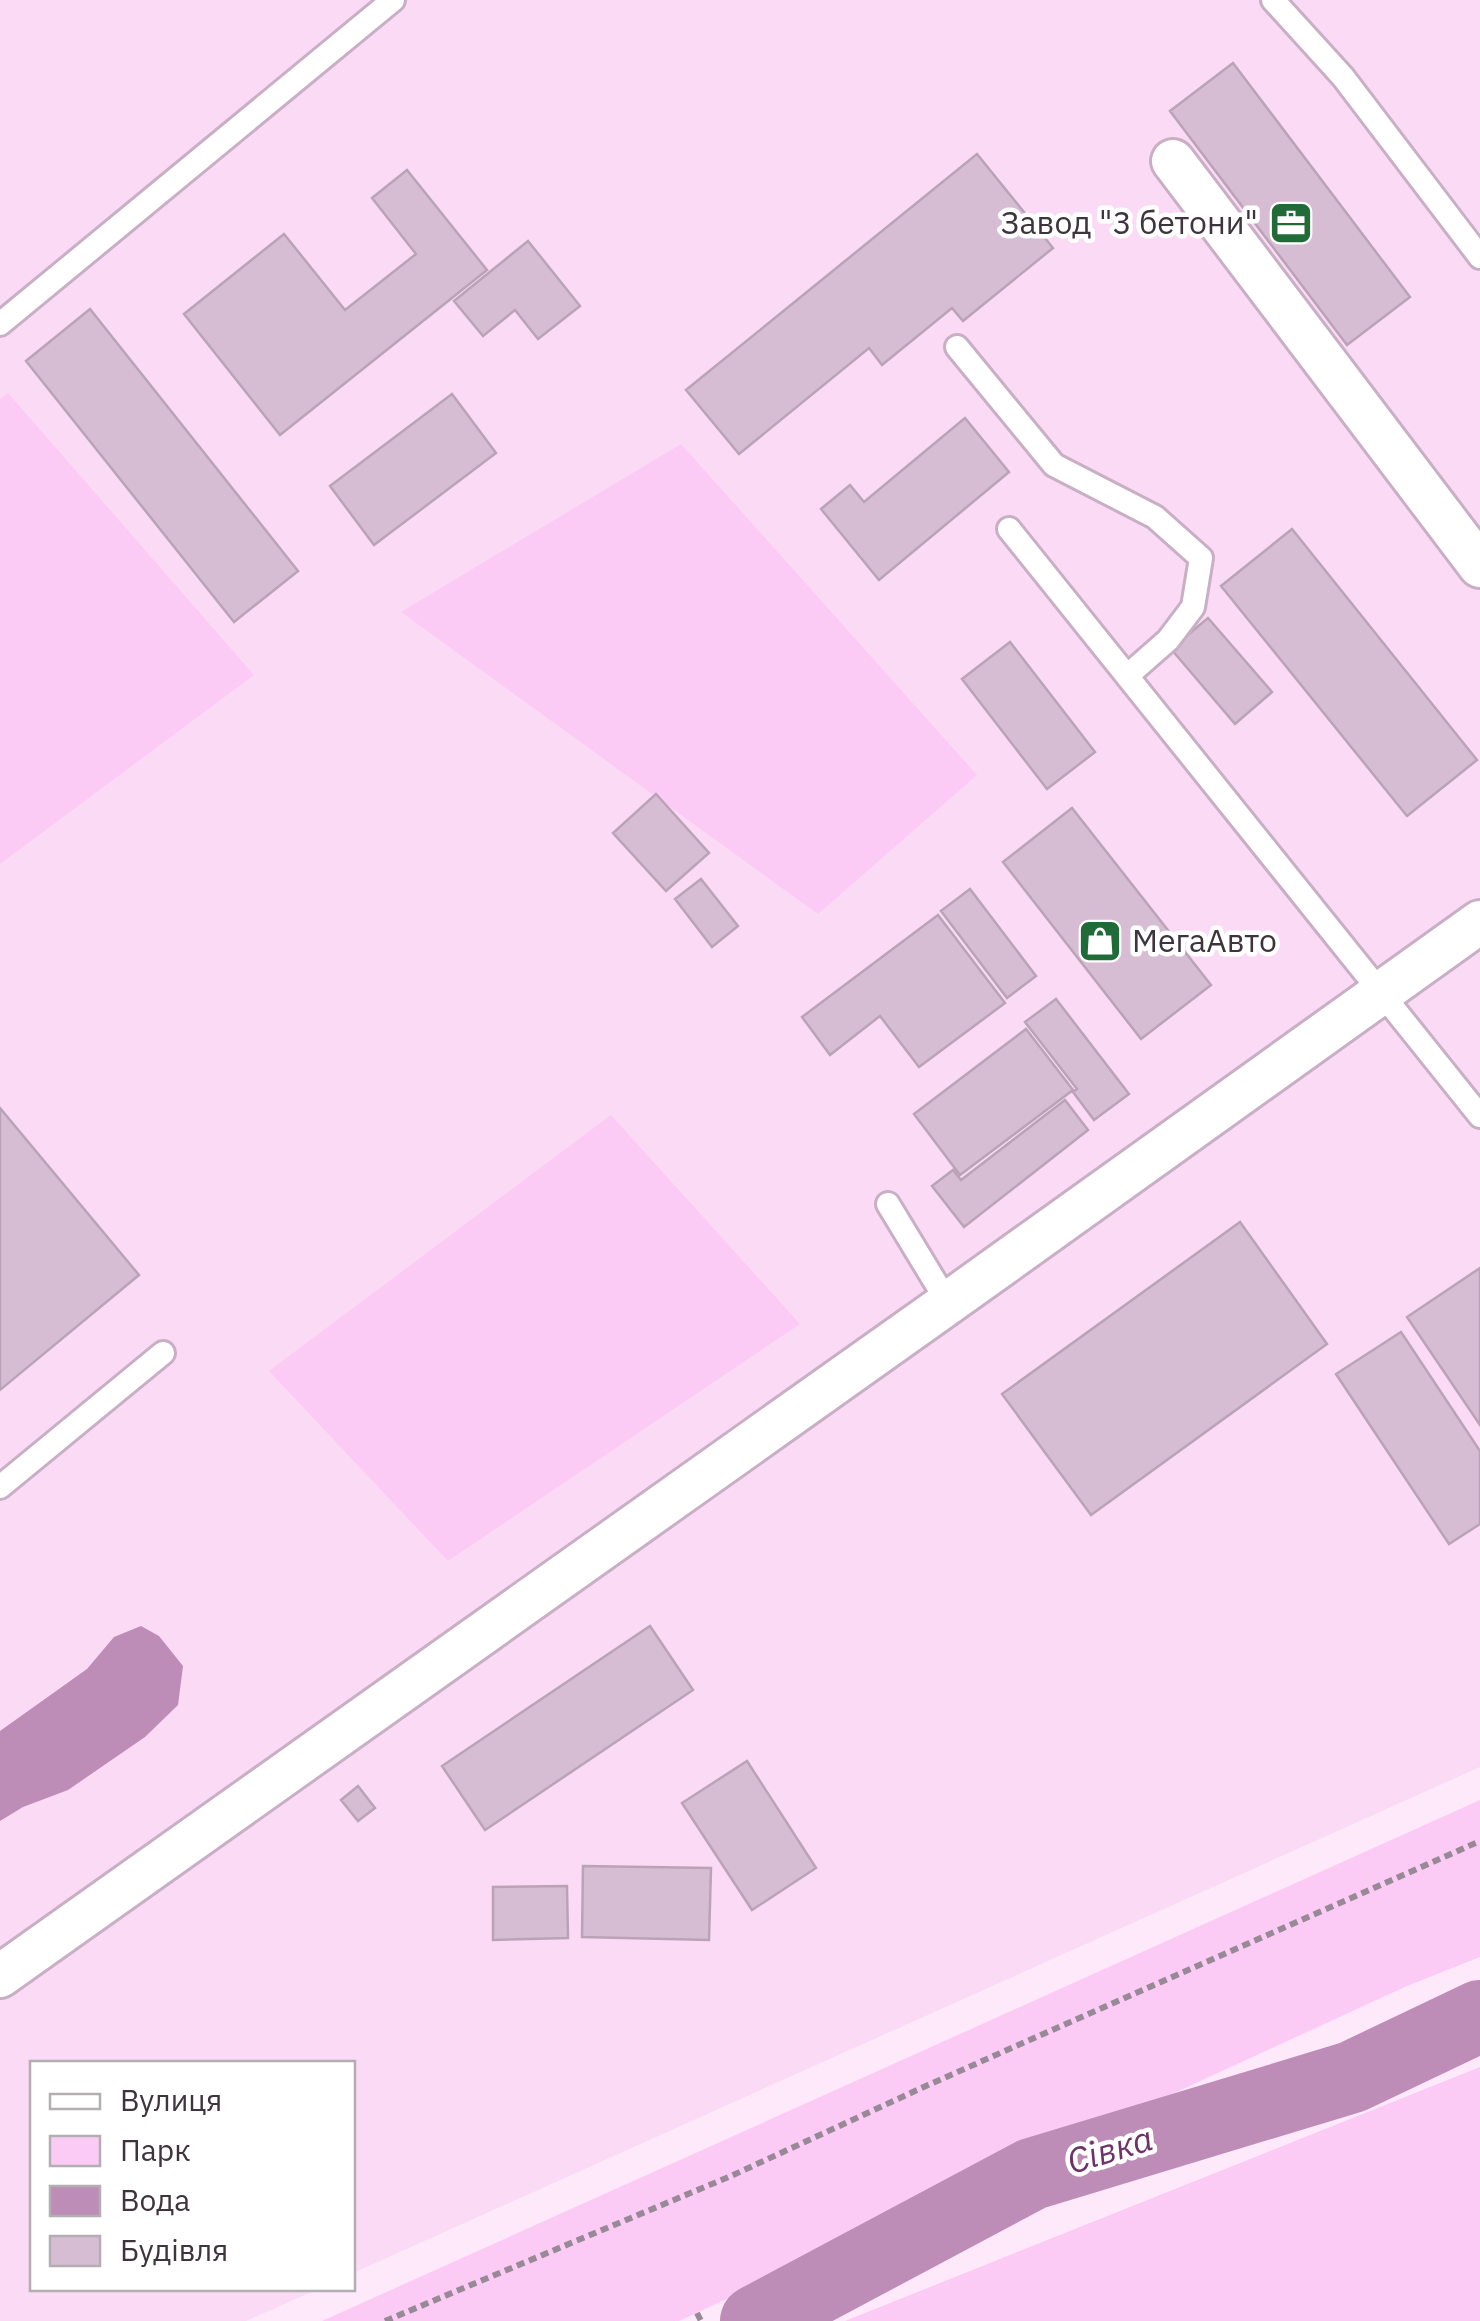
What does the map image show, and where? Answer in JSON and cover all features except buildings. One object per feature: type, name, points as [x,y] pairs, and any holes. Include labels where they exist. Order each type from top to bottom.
[{"type":"street","points":[[1172,162],[1480,566]]},
{"type":"street","points":[[0,1976],[1480,922]]},
{"type":"lane","points":[[0,324],[394,0]]},
{"type":"lane","points":[[1273,0],[1343,78],[1480,257]]},
{"type":"lane","points":[[956,347],[1054,465],[1155,517],[1201,558],[1193,607],[1168,640],[1127,676]]},
{"type":"lane","points":[[1009,529],[1480,1116]]},
{"type":"lane","points":[[888,1204],[948,1303]]},
{"type":"lane","points":[[0,1487],[164,1353]]},
{"type":"path","points":[[384,2321],[731,2176],[1480,1841]]},
{"type":"shaded area","points":[[0,0],[1480,0],[1480,1767],[355,2272],[355,2061],[30,2061],[30,2291],[314,2291],[246,2321],[0,2321]]},
{"type":"green space","points":[[8,393],[254,675],[0,864],[0,399]]},
{"type":"green space","points":[[681,444],[977,775],[818,914],[401,612]]},
{"type":"green space","points":[[611,1115],[800,1324],[448,1561],[269,1371]]},
{"type":"green space","points":[[1480,1800],[1480,1957],[1407,1986],[679,2321],[322,2321]]},
{"type":"green space","points":[[1480,2067],[1480,2321],[845,2321]]},
{"type":"water","points":[[141,1626],[159,1636],[183,1666],[178,1705],[145,1737],[68,1790],[23,1807],[0,1821],[0,1731],[87,1669],[114,1637]]},
{"type":"waterway","name":"Сівка","points":[[756,2321],[1032,2174],[1352,2077],[1480,2016]]},
{"type":"place","name":"Завод \"3 бетони\"","points":[[1291,223]]},
{"type":"place","name":"МегаАвто","points":[[1100,941]]}]
